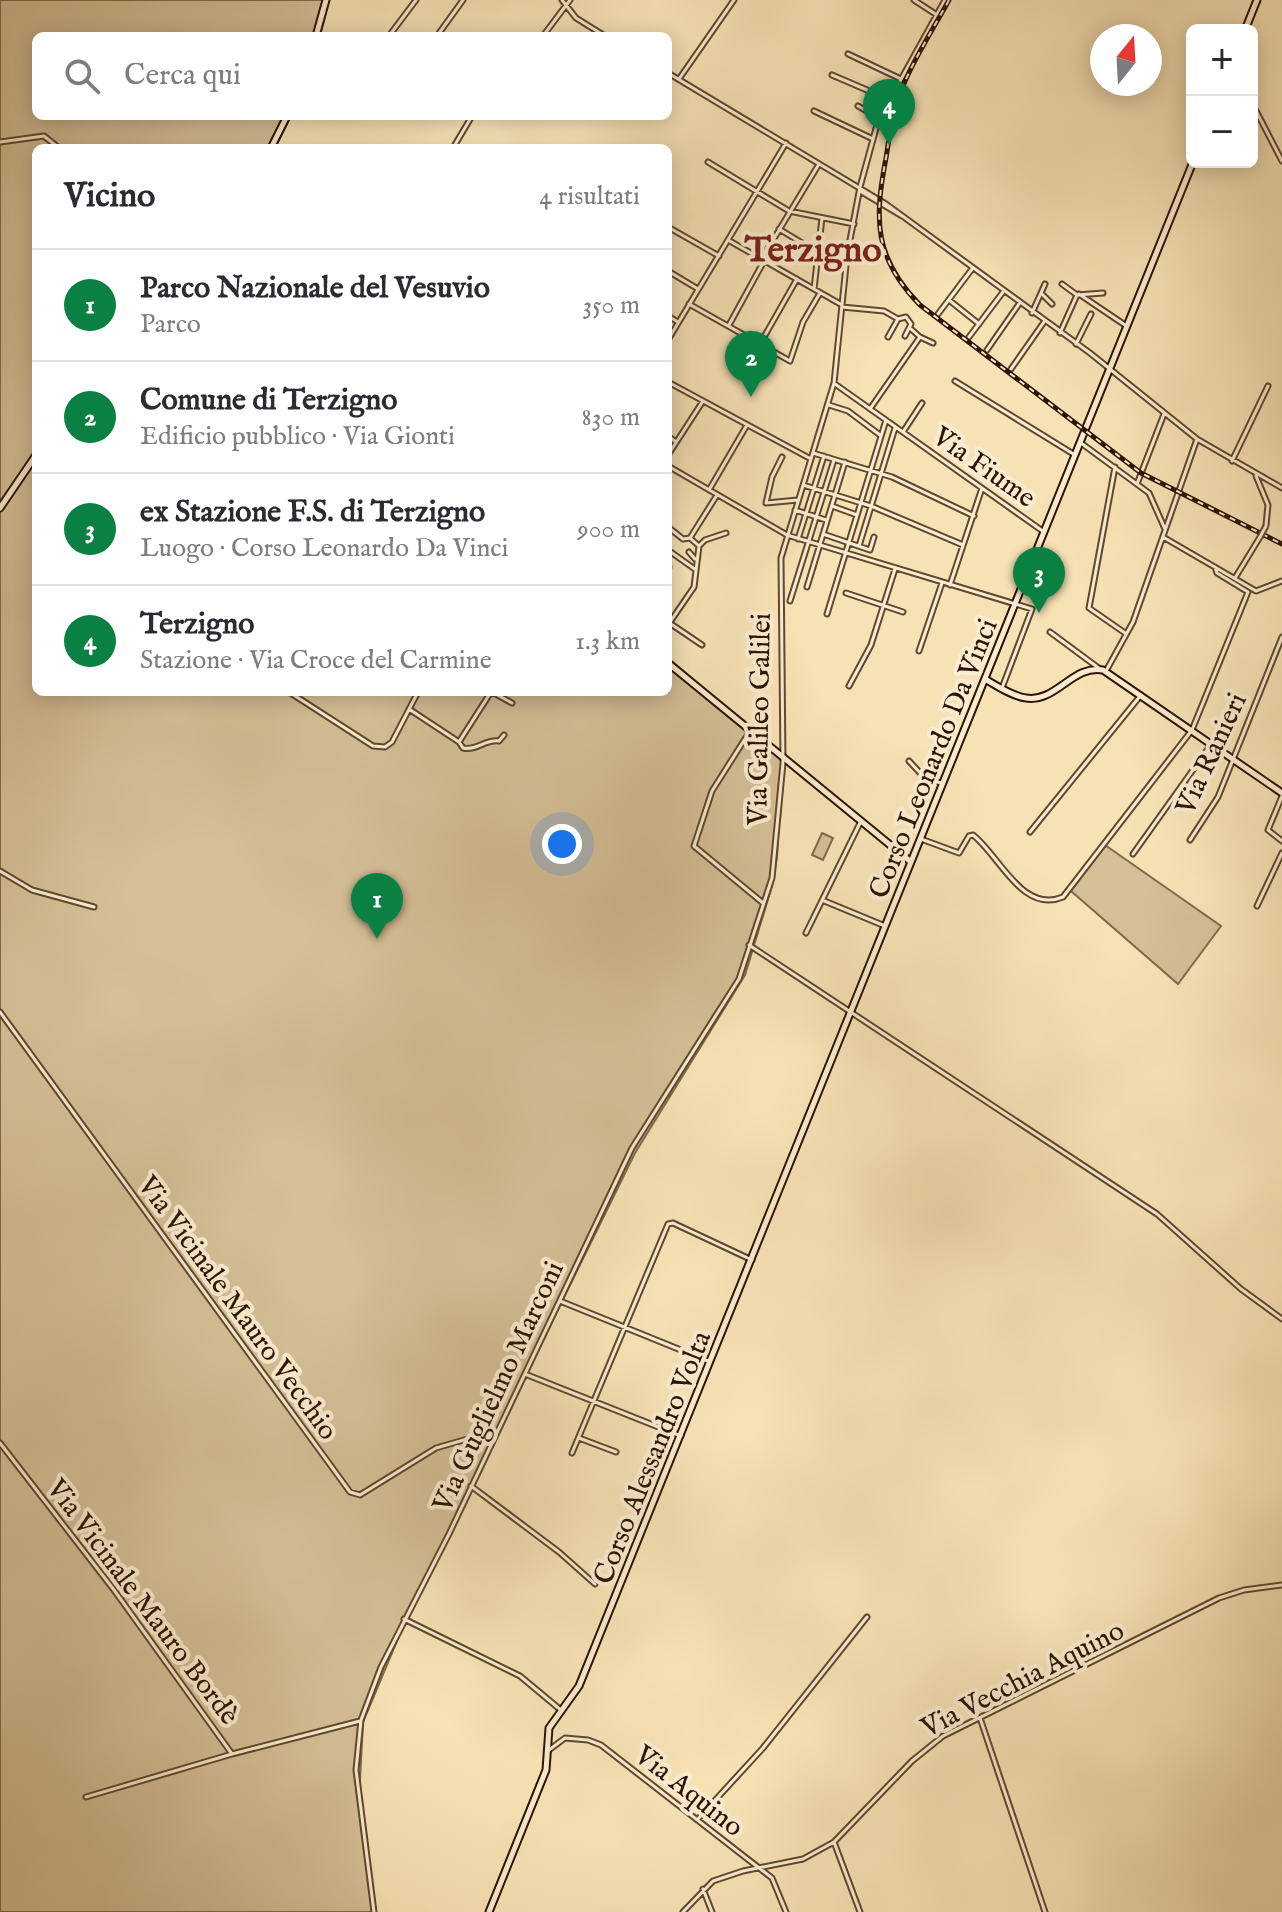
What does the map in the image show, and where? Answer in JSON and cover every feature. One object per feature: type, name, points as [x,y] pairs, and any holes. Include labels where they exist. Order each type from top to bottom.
[{"type":"main road","points":[[317,32],[326,0]]},
{"type":"main road","points":[[1247,24],[1257,0]]},
{"type":"main road","points":[[273,144],[285,120]]},
{"type":"main road","name":"Corso Leonardo Da Vinci","points":[[851,1012],[1191,168]]},
{"type":"main road","points":[[0,508],[32,461]]},
{"type":"main road","points":[[672,666],[911,862]]},
{"type":"main road","points":[[985,679],[1024,698],[1037,698],[1085,670],[1103,670],[1282,795]]},
{"type":"main road","name":"Corso Alessandro Volta","points":[[489,1912],[546,1770],[549,1728],[577,1693],[851,1012]]},
{"type":"street","points":[[392,32],[416,0]]},
{"type":"street","points":[[440,32],[463,0]]},
{"type":"street","points":[[562,0],[582,23],[598,32]]},
{"type":"street","points":[[546,32],[570,0]]},
{"type":"street","points":[[679,79],[734,0]]},
{"type":"street","points":[[914,0],[937,15]]},
{"type":"street","name":"Via Galileo Galilei","points":[[763,903],[776,858],[782,757],[779,582],[787,535],[834,383],[854,224],[879,118],[945,0]]},
{"type":"street","points":[[848,54],[901,79]]},
{"type":"street","points":[[672,75],[902,216],[1110,369],[1197,439],[1282,488]]},
{"type":"street","points":[[832,75],[867,90],[885,107]]},
{"type":"street","points":[[858,106],[879,118]]},
{"type":"street","points":[[814,111],[873,139]]},
{"type":"street","points":[[1258,115],[1282,161]]},
{"type":"street","points":[[455,144],[470,120]]},
{"type":"street","points":[[0,142],[44,136],[54,144]]},
{"type":"street","points":[[672,333],[786,143]]},
{"type":"street","points":[[708,162],[789,211],[854,224]]},
{"type":"street","points":[[728,326],[778,229],[819,163]]},
{"type":"street","points":[[814,289],[822,218]]},
{"type":"street","points":[[672,229],[719,256]]},
{"type":"street","points":[[778,229],[817,252]]},
{"type":"street","points":[[728,240],[842,306],[884,311],[898,319]]},
{"type":"street","points":[[938,314],[972,269]]},
{"type":"street","points":[[672,273],[698,289]]},
{"type":"street","points":[[760,344],[797,279]]},
{"type":"street","points":[[1032,313],[1045,284]]},
{"type":"street","points":[[1062,284],[1127,327]]},
{"type":"street","points":[[969,337],[1003,292]]},
{"type":"street","points":[[689,304],[790,361],[803,322],[820,293]]},
{"type":"street","points":[[1078,294],[1103,293]]},
{"type":"street","points":[[1042,294],[1052,304]]},
{"type":"street","points":[[1060,333],[1078,294]]},
{"type":"street","points":[[949,300],[979,324]]},
{"type":"street","points":[[987,350],[1019,304]]},
{"type":"street","points":[[1076,344],[1091,314]]},
{"type":"street","points":[[888,337],[903,315],[911,321],[905,336]]},
{"type":"street","points":[[672,318],[679,322]]},
{"type":"street","points":[[1011,369],[1044,322]]},
{"type":"street","points":[[911,329],[933,343]]},
{"type":"street","points":[[870,409],[920,337]]},
{"type":"street","points":[[955,381],[1075,455]]},
{"type":"street","name":"Via Fiume","points":[[834,383],[1044,532]]},
{"type":"street","points":[[672,384],[811,459]]},
{"type":"street","points":[[1232,461],[1268,386]]},
{"type":"street","points":[[672,449],[703,401]]},
{"type":"street","name":"Via Fiume","points":[[903,432],[922,403]]},
{"type":"street","points":[[829,405],[848,411],[881,435]]},
{"type":"street","points":[[1137,484],[1164,414]]},
{"type":"street","points":[[827,614],[886,420]]},
{"type":"street","points":[[709,490],[747,425]]},
{"type":"street","points":[[859,546],[896,427]]},
{"type":"street","points":[[1050,632],[1103,670],[1127,634],[1197,439]]},
{"type":"street","points":[[672,441],[675,444]]},
{"type":"street","points":[[1080,443],[1151,497],[1165,529]]},
{"type":"street","points":[[813,453],[881,473],[974,516]]},
{"type":"street","points":[[798,539],[824,456]]},
{"type":"street","points":[[782,457],[772,477],[766,503],[798,500]]},
{"type":"street","points":[[790,601],[834,459]]},
{"type":"street","points":[[807,587],[845,462]]},
{"type":"street","points":[[1115,467],[1089,608],[1127,634]]},
{"type":"street","points":[[672,468],[787,535],[1032,609],[1002,688]]},
{"type":"street","points":[[1235,578],[1266,526],[1268,505],[1254,473]]},
{"type":"street","points":[[803,485],[871,506],[963,545]]},
{"type":"street","points":[[950,585],[982,488]]},
{"type":"street","points":[[672,530],[683,539],[690,538],[717,495]]},
{"type":"street","points":[[832,506],[857,515]]},
{"type":"street","points":[[795,510],[828,520]]},
{"type":"street","points":[[672,619],[694,587],[699,546],[705,540],[726,533]]},
{"type":"street","points":[[823,534],[870,550],[874,537]]},
{"type":"street","points":[[1163,537],[1262,591],[1282,581]]},
{"type":"street","points":[[690,538],[699,546]]},
{"type":"street","points":[[689,552],[695,559]]},
{"type":"street","points":[[672,553],[696,570]]},
{"type":"street","points":[[921,839],[959,853],[969,836],[976,836],[1026,894],[1036,899],[1060,899],[1192,730],[1248,592],[1217,573],[1215,567]]},
{"type":"street","points":[[849,686],[871,645],[895,569]]},
{"type":"street","points":[[919,651],[942,583]]},
{"type":"street","points":[[846,593],[903,612]]},
{"type":"street","points":[[672,625],[702,645]]},
{"type":"street","name":"Via Ranieri","points":[[1190,840],[1218,797],[1282,637]]},
{"type":"street","points":[[1030,832],[1141,695]]},
{"type":"street","points":[[295,696],[373,746],[385,747],[392,742],[416,696]]},
{"type":"street","points":[[459,742],[488,696]]},
{"type":"street","points":[[499,696],[512,703]]},
{"type":"street","points":[[409,709],[459,742],[463,748],[472,749],[483,743],[499,741],[504,735]]},
{"type":"street","points":[[750,731],[712,791],[694,846],[763,903]]},
{"type":"street","points":[[1133,854],[1211,744]]},
{"type":"street","points":[[909,761],[923,776],[943,784]]},
{"type":"street","points":[[1282,795],[1268,830],[1282,841]]},
{"type":"street","points":[[806,933],[861,821]]},
{"type":"street","points":[[1257,906],[1282,853]]},
{"type":"street","points":[[0,871],[32,890],[94,907]]},
{"type":"street","points":[[822,900],[886,926]]},
{"type":"street","name":"Via Guglielmo Marconi","points":[[374,1912],[356,1791],[361,1720],[404,1619],[632,1148],[739,979],[763,903]]},
{"type":"street","points":[[749,945],[1157,1214],[1241,1289],[1282,1319]]},
{"type":"street","name":"Via Vicinale Mauro Vecchio","points":[[0,1012],[350,1492],[360,1495],[436,1448],[497,1430]]},
{"type":"street","points":[[572,1453],[668,1224],[673,1223],[752,1260]]},
{"type":"street","points":[[560,1301],[711,1362]]},
{"type":"street","points":[[525,1374],[681,1436]]},
{"type":"street","points":[[579,1438],[616,1452]]},
{"type":"street","name":"Via Vicinale Mauro Bordè","points":[[0,1443],[114,1590],[232,1754],[361,1720]]},
{"type":"street","points":[[471,1486],[559,1552],[595,1584]]},
{"type":"street","name":"Via Vecchia Aquino","points":[[683,1912],[703,1889],[723,1877],[803,1859],[834,1842],[912,1761],[943,1736],[1219,1598],[1244,1590],[1282,1585]]},
{"type":"street","points":[[697,1820],[763,1748],[867,1617]]},
{"type":"street","points":[[404,1619],[520,1676],[562,1711]]},
{"type":"street","points":[[980,1718],[1039,1886],[1045,1912]]},
{"type":"street","name":"Via Aquino","points":[[549,1750],[565,1738],[595,1742],[776,1884],[786,1912]]},
{"type":"street","points":[[86,1797],[232,1754]]},
{"type":"street","points":[[834,1842],[860,1912]]},
{"type":"street","points":[[703,1889],[712,1912]]},
{"type":"shaded area","points":[[0,0],[329,0],[321,32],[32,32],[32,120],[289,120],[277,144],[32,144],[32,696],[672,696],[672,661],[783,756],[777,857],[772,886],[745,975],[635,1153],[410,1610],[363,1722],[359,1799],[375,1912],[0,1912]]},
{"type":"shaded area","points":[[822,833],[833,838],[823,860],[812,855]]},
{"type":"shaded area","points":[[1105,845],[1221,926],[1178,984],[1071,891]]},
{"type":"railway","points":[[949,0],[907,77],[893,117],[879,219],[881,237],[894,271],[920,305],[1141,473],[1282,544]]},
{"type":"place","name":"Terzigno","points":[[889,145]]},
{"type":"place","name":"Comune di Terzigno","points":[[751,397]]},
{"type":"place","name":"ex Stazione F.S. di Terzigno","points":[[1039,613]]},
{"type":"place","name":"Parco Nazionale del Vesuvio","points":[[377,939]]},
{"type":"district","name":"Terzigno","points":[[813,248]]}]
